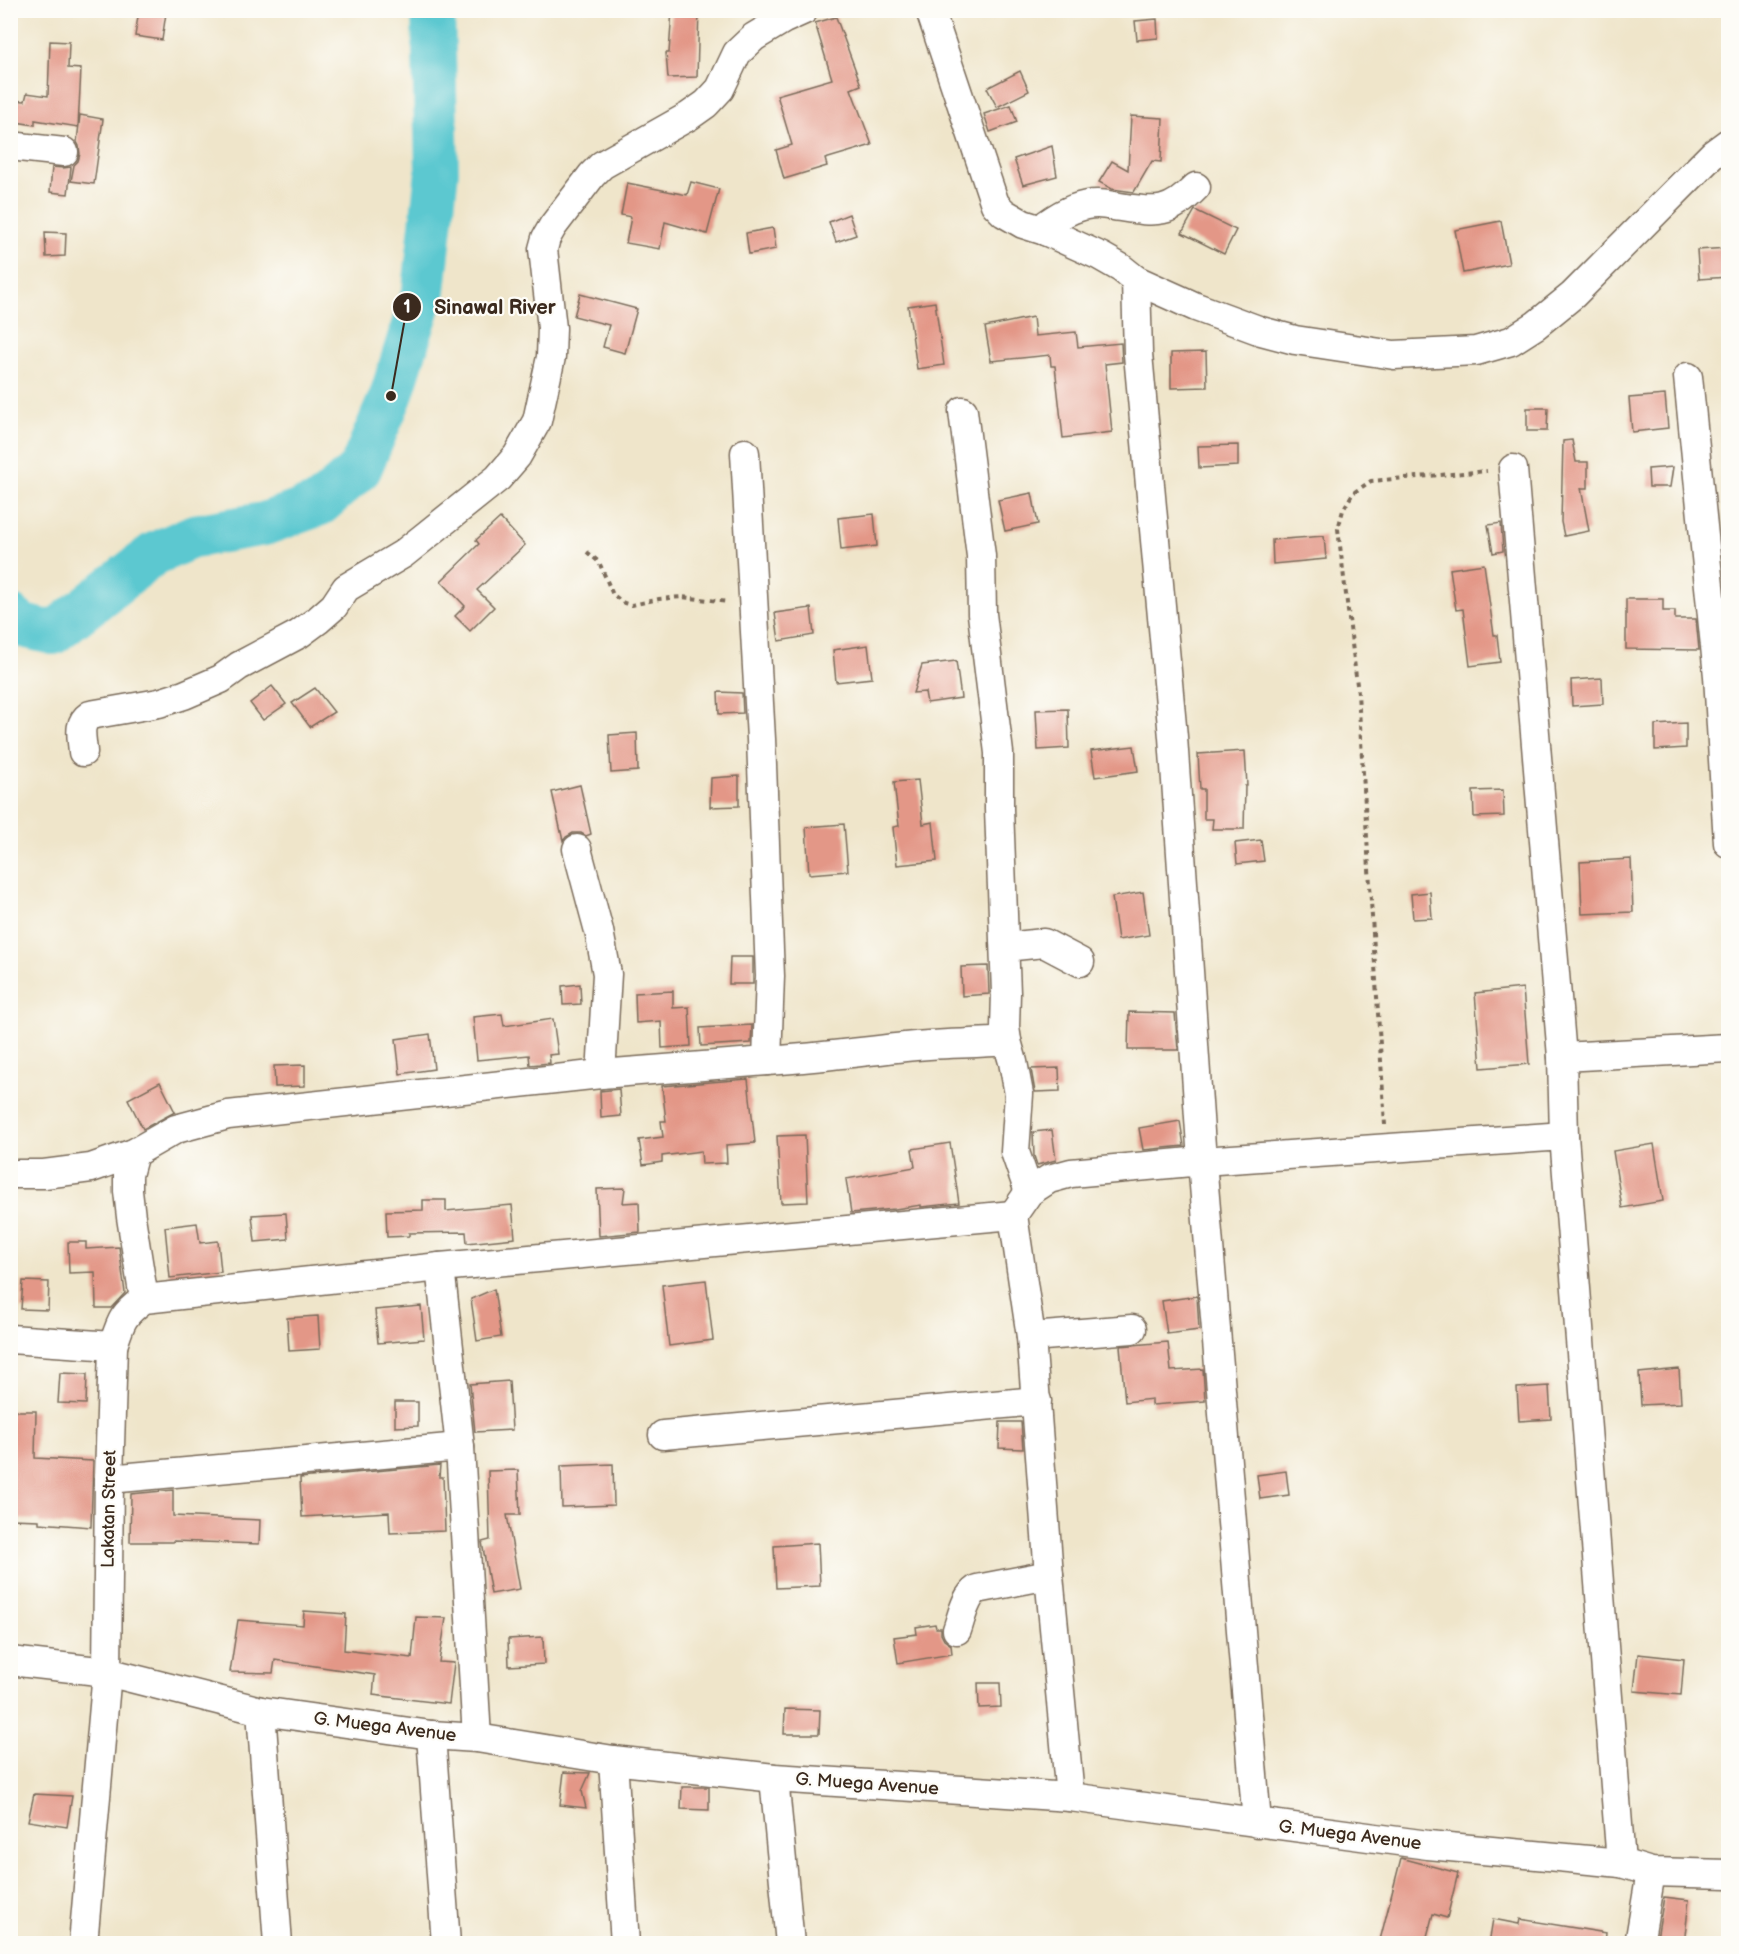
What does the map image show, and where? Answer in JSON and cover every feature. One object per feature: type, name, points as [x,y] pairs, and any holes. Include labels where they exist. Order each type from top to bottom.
[{"type":"street","points":[[83,752],[81,725],[83,720],[90,715],[159,703],[184,695],[221,679],[239,666],[299,634],[334,606],[346,588],[403,554],[498,478],[517,456],[537,421],[551,357],[552,328],[543,249],[553,226],[602,165],[706,104],[720,89],[737,53],[754,37],[804,10]]},
{"type":"street","points":[[930,10],[995,204],[1004,213],[1023,224],[1045,231],[1100,256],[1136,280],[1224,318],[1295,340],[1394,355],[1476,351],[1511,341],[1536,325],[1573,295],[1713,154],[1728,143]]},
{"type":"street","points":[[10,146],[64,152]]},
{"type":"street","points":[[1045,231],[1047,224],[1064,212],[1097,204],[1146,211],[1173,207],[1196,186]]},
{"type":"street","points":[[1136,280],[1138,354],[1173,737],[1202,1161],[1257,1823]]},
{"type":"street","points":[[1688,377],[1723,676],[1728,843]]},
{"type":"street","points":[[963,411],[981,556],[982,614],[999,753],[1005,1027],[1019,1094],[1015,1152],[1029,1192]]},
{"type":"street","points":[[745,453],[755,604],[770,976],[767,1061]]},
{"type":"street","points":[[1513,469],[1562,1057],[1564,1136],[1621,1863]]},
{"type":"street","points":[[577,849],[599,931],[607,974],[601,1074]]},
{"type":"street","points":[[1005,947],[1044,943],[1080,962]]},
{"type":"street","points":[[10,1174],[44,1174],[91,1168],[134,1153],[176,1129],[228,1115],[601,1074],[827,1057],[933,1044],[972,1045],[1007,1041]]},
{"type":"street","points":[[1562,1057],[1728,1048]]},
{"type":"street","points":[[1070,1797],[1049,1575],[1032,1337],[1013,1215],[1029,1192],[1049,1179],[1071,1173],[1202,1161],[1564,1136]]},
{"type":"street","points":[[134,1153],[128,1175],[128,1191],[144,1299],[440,1267],[1013,1215]]},
{"type":"street","points":[[440,1267],[460,1448],[477,1738]]},
{"type":"street","name":"Lakatan Street","points":[[82,1944],[107,1672],[113,1346],[121,1320],[144,1299]]},
{"type":"street","points":[[1032,1337],[1132,1329]]},
{"type":"street","points":[[10,1339],[113,1346]]},
{"type":"street","points":[[663,1434],[1037,1401]]},
{"type":"street","points":[[109,1479],[460,1448]]},
{"type":"street","points":[[957,1630],[966,1603],[977,1589],[1049,1575]]},
{"type":"street","name":"G. Muega Avenue","points":[[10,1661],[107,1672],[261,1711],[431,1735],[477,1738],[613,1760],[774,1779],[1070,1797],[1428,1845],[1621,1863],[1651,1872],[1728,1874]]},
{"type":"street","points":[[261,1711],[278,1944]]},
{"type":"street","points":[[431,1735],[446,1944]]},
{"type":"street","points":[[613,1760],[625,1944]]},
{"type":"street","points":[[774,1779],[790,1944]]},
{"type":"street","points":[[1639,1944],[1651,1872]]},
{"type":"path","points":[[1386,1149],[1358,693],[1338,530],[1343,510],[1353,493],[1371,481],[1513,469]]},
{"type":"path","points":[[586,552],[599,562],[613,596],[624,603],[632,605],[682,597],[755,604]]},
{"type":"building","points":[[139,10],[166,13],[162,40],[135,36]]},
{"type":"building","points":[[672,10],[699,10],[697,77],[668,78],[666,53],[669,53]]},
{"type":"building","points":[[836,17],[861,85],[851,89],[872,145],[825,159],[827,166],[784,179],[776,150],[792,145],[777,95],[832,79],[815,23]]},
{"type":"building","points":[[1157,19],[1158,38],[1137,40],[1135,21]]},
{"type":"building","points":[[50,41],[69,42],[68,68],[81,69],[78,127],[35,120],[35,125],[10,121],[10,100],[25,101],[27,93],[48,96]]},
{"type":"building","points":[[1020,71],[1029,91],[997,107],[987,88]]},
{"type":"building","points":[[1011,105],[1017,122],[990,132],[984,114]]},
{"type":"building","points":[[80,115],[103,119],[94,184],[71,181],[74,165],[80,154],[77,142]]},
{"type":"building","points":[[1131,116],[1163,118],[1161,162],[1152,161],[1134,192],[1112,189],[1099,182],[1112,161],[1128,170]]},
{"type":"building","points":[[1052,146],[1057,176],[1023,185],[1014,159]]},
{"type":"building","points":[[52,167],[71,167],[68,194],[50,192]]},
{"type":"building","points":[[691,182],[719,189],[707,234],[665,222],[660,249],[626,243],[631,217],[621,215],[627,183],[687,195]]},
{"type":"building","points":[[1195,210],[1236,230],[1224,254],[1182,233]]},
{"type":"building","points":[[849,214],[856,235],[836,242],[829,222]]},
{"type":"building","points":[[1501,221],[1509,264],[1463,273],[1455,230]]},
{"type":"building","points":[[773,228],[776,249],[749,254],[746,233]]},
{"type":"building","points":[[45,232],[66,233],[65,256],[46,257]]},
{"type":"building","points":[[1728,248],[1728,277],[1699,279],[1697,250]]},
{"type":"building","points":[[580,294],[637,309],[625,353],[603,347],[609,325],[574,316]]},
{"type":"building","points":[[935,302],[944,365],[917,369],[908,306]]},
{"type":"building","points":[[1033,317],[1035,336],[1076,332],[1078,347],[1121,343],[1122,362],[1105,364],[1112,432],[1063,438],[1055,366],[1051,366],[1050,355],[991,361],[985,327]]},
{"type":"building","points":[[1206,352],[1207,387],[1171,388],[1171,353]]},
{"type":"building","points":[[1665,395],[1668,428],[1632,432],[1629,398]]},
{"type":"building","points":[[1527,408],[1548,408],[1547,431],[1527,431]]},
{"type":"building","points":[[1572,440],[1576,462],[1588,462],[1588,488],[1581,488],[1589,531],[1564,536],[1561,522],[1563,441]]},
{"type":"building","points":[[1238,445],[1238,466],[1199,468],[1198,446]]},
{"type":"building","points":[[1673,467],[1670,487],[1649,487],[1648,469]]},
{"type":"building","points":[[1032,493],[1038,524],[1005,531],[998,500]]},
{"type":"building","points":[[874,514],[877,546],[841,550],[838,518]]},
{"type":"building","points":[[500,518],[525,545],[477,590],[494,607],[470,631],[455,616],[465,606],[441,581],[479,544],[476,540]]},
{"type":"building","points":[[1501,523],[1503,551],[1493,553],[1488,525]]},
{"type":"building","points":[[1324,536],[1326,559],[1273,564],[1272,540]]},
{"type":"building","points":[[1484,564],[1500,662],[1470,666],[1463,609],[1456,610],[1450,569]]},
{"type":"building","points":[[1626,599],[1663,599],[1663,611],[1675,611],[1675,619],[1696,619],[1699,650],[1626,649]]},
{"type":"building","points":[[811,608],[814,635],[779,641],[775,613]]},
{"type":"building","points":[[868,645],[872,678],[836,682],[833,650]]},
{"type":"building","points":[[956,661],[961,698],[927,703],[925,692],[913,693],[922,665]]},
{"type":"building","points":[[1602,678],[1603,704],[1572,706],[1571,680]]},
{"type":"building","points":[[272,686],[286,704],[263,720],[250,703]]},
{"type":"building","points":[[315,688],[334,712],[310,727],[292,703]]},
{"type":"building","points":[[718,692],[742,693],[743,713],[719,714]]},
{"type":"building","points":[[1068,709],[1069,748],[1038,750],[1036,710]]},
{"type":"building","points":[[1686,723],[1686,748],[1655,750],[1655,725]]},
{"type":"building","points":[[637,733],[638,771],[611,773],[609,735]]},
{"type":"building","points":[[1134,746],[1138,771],[1095,777],[1091,751]]},
{"type":"building","points":[[1245,751],[1247,786],[1245,786],[1244,829],[1212,829],[1213,819],[1204,819],[1204,789],[1200,789],[1198,754]]},
{"type":"building","points":[[739,776],[739,806],[710,807],[711,778]]},
{"type":"building","points":[[918,780],[923,824],[933,822],[937,861],[897,865],[893,827],[899,826],[894,782]]},
{"type":"building","points":[[580,785],[591,834],[586,836],[573,833],[563,841],[552,792]]},
{"type":"building","points":[[1503,790],[1504,816],[1474,817],[1473,791]]},
{"type":"building","points":[[844,824],[848,871],[809,874],[806,827]]},
{"type":"building","points":[[1261,840],[1264,861],[1237,864],[1235,843]]},
{"type":"building","points":[[1631,859],[1633,912],[1582,914],[1580,862]]},
{"type":"building","points":[[1143,892],[1149,935],[1118,940],[1112,897]]},
{"type":"building","points":[[1430,892],[1432,918],[1413,919],[1411,894]]},
{"type":"building","points":[[730,957],[753,957],[753,984],[729,984]]},
{"type":"building","points":[[988,966],[989,994],[962,996],[961,967]]},
{"type":"building","points":[[580,984],[581,1004],[563,1005],[562,986]]},
{"type":"building","points":[[1523,988],[1529,1064],[1481,1068],[1475,993]]},
{"type":"building","points":[[673,991],[673,1008],[689,1007],[691,1046],[662,1048],[661,1021],[636,1023],[635,993]]},
{"type":"building","points":[[1129,1012],[1175,1013],[1178,1050],[1128,1050]]},
{"type":"building","points":[[502,1014],[504,1026],[553,1019],[558,1054],[549,1055],[550,1063],[530,1065],[529,1055],[477,1060],[473,1017]]},
{"type":"building","points":[[752,1025],[751,1043],[701,1046],[700,1028]]},
{"type":"building","points":[[430,1034],[434,1069],[400,1074],[396,1039]]},
{"type":"building","points":[[305,1065],[305,1086],[275,1087],[274,1066]]},
{"type":"building","points":[[1059,1068],[1060,1091],[1035,1092],[1031,1069]]},
{"type":"building","points":[[748,1079],[755,1143],[726,1145],[727,1163],[702,1164],[701,1151],[662,1156],[662,1162],[643,1165],[639,1140],[663,1137],[661,1121],[666,1121],[662,1086]]},
{"type":"building","points":[[160,1082],[175,1112],[143,1129],[128,1099]]},
{"type":"building","points":[[619,1089],[621,1116],[601,1118],[600,1091]]},
{"type":"building","points":[[1180,1121],[1184,1146],[1143,1150],[1139,1128]]},
{"type":"building","points":[[1052,1130],[1056,1160],[1037,1165],[1034,1156],[1033,1132]]},
{"type":"building","points":[[805,1135],[808,1202],[781,1203],[777,1136]]},
{"type":"building","points":[[950,1143],[959,1203],[851,1213],[846,1179],[915,1167],[912,1149]]},
{"type":"building","points":[[1654,1144],[1663,1201],[1622,1208],[1613,1151]]},
{"type":"building","points":[[625,1188],[623,1203],[639,1202],[640,1232],[599,1236],[597,1189]]},
{"type":"building","points":[[423,1200],[446,1200],[446,1211],[512,1205],[515,1238],[467,1243],[466,1232],[409,1233],[409,1236],[387,1237],[386,1211],[423,1210]]},
{"type":"building","points":[[286,1213],[288,1239],[255,1242],[252,1215]]},
{"type":"building","points":[[197,1223],[200,1243],[218,1241],[221,1272],[170,1278],[165,1227]]},
{"type":"building","points":[[68,1242],[86,1242],[86,1249],[119,1247],[125,1293],[111,1308],[96,1308],[95,1272],[69,1273]]},
{"type":"building","points":[[706,1280],[713,1340],[669,1346],[662,1285]]},
{"type":"building","points":[[23,1281],[49,1282],[48,1310],[21,1309]]},
{"type":"building","points":[[494,1289],[501,1337],[477,1341],[471,1299]]},
{"type":"building","points":[[1197,1296],[1199,1330],[1167,1334],[1162,1301]]},
{"type":"building","points":[[421,1306],[424,1339],[378,1343],[375,1310]]},
{"type":"building","points":[[318,1316],[320,1349],[289,1351],[287,1318]]},
{"type":"building","points":[[1168,1342],[1171,1371],[1203,1369],[1205,1401],[1152,1405],[1152,1399],[1125,1402],[1120,1346]]},
{"type":"building","points":[[1679,1369],[1681,1403],[1641,1405],[1639,1373]]},
{"type":"building","points":[[60,1373],[87,1374],[86,1404],[58,1403]]},
{"type":"building","points":[[509,1381],[512,1430],[475,1432],[470,1384]]},
{"type":"building","points":[[1549,1386],[1551,1419],[1519,1421],[1517,1388]]},
{"type":"building","points":[[395,1402],[418,1402],[418,1426],[395,1427]]},
{"type":"building","points":[[10,1411],[36,1411],[35,1458],[93,1461],[91,1527],[39,1523],[39,1520],[10,1519]]},
{"type":"building","points":[[1000,1422],[1021,1422],[1023,1449],[999,1448]]},
{"type":"building","points":[[613,1464],[614,1505],[562,1507],[561,1466]]},
{"type":"building","points":[[440,1465],[439,1477],[443,1477],[445,1531],[390,1533],[389,1512],[302,1517],[300,1478]]},
{"type":"building","points":[[518,1470],[520,1515],[507,1515],[520,1589],[491,1594],[482,1542],[490,1540],[488,1471]]},
{"type":"building","points":[[1286,1471],[1289,1495],[1260,1499],[1257,1475]]},
{"type":"building","points":[[173,1490],[173,1516],[260,1520],[259,1544],[130,1542],[131,1494]]},
{"type":"building","points":[[818,1543],[820,1586],[776,1588],[774,1546]]},
{"type":"building","points":[[304,1611],[346,1614],[344,1650],[412,1658],[416,1617],[446,1618],[439,1662],[454,1663],[449,1704],[373,1695],[375,1675],[275,1660],[273,1673],[230,1672],[238,1620],[303,1625]]},
{"type":"building","points":[[935,1624],[936,1628],[941,1628],[944,1640],[951,1645],[952,1654],[898,1663],[894,1637],[917,1634],[916,1627]]},
{"type":"building","points":[[543,1637],[544,1664],[509,1666],[508,1639]]},
{"type":"building","points":[[1638,1654],[1684,1659],[1681,1695],[1634,1691]]},
{"type":"building","points":[[978,1683],[1000,1683],[1001,1707],[979,1708]]},
{"type":"building","points":[[785,1709],[820,1710],[819,1734],[784,1734]]},
{"type":"building","points":[[564,1772],[590,1773],[582,1791],[586,1808],[560,1805]]},
{"type":"building","points":[[682,1787],[709,1787],[709,1810],[681,1809]]},
{"type":"building","points":[[34,1794],[72,1796],[67,1827],[28,1821]]},
{"type":"building","points":[[1401,1858],[1458,1873],[1447,1918],[1433,1914],[1425,1944],[1379,1944]]},
{"type":"building","points":[[1664,1897],[1689,1900],[1684,1944],[1656,1944]]},
{"type":"building","points":[[1493,1919],[1519,1924],[1520,1919],[1606,1933],[1605,1944],[1489,1944]]},
{"type":"waterway","points":[[10,616],[23,626],[53,633],[154,554],[194,536],[264,524],[320,504],[360,469],[391,396],[424,290],[437,171],[433,10]]},
{"type":"place","name":"Sinawal River","points":[[391,396]]}]
